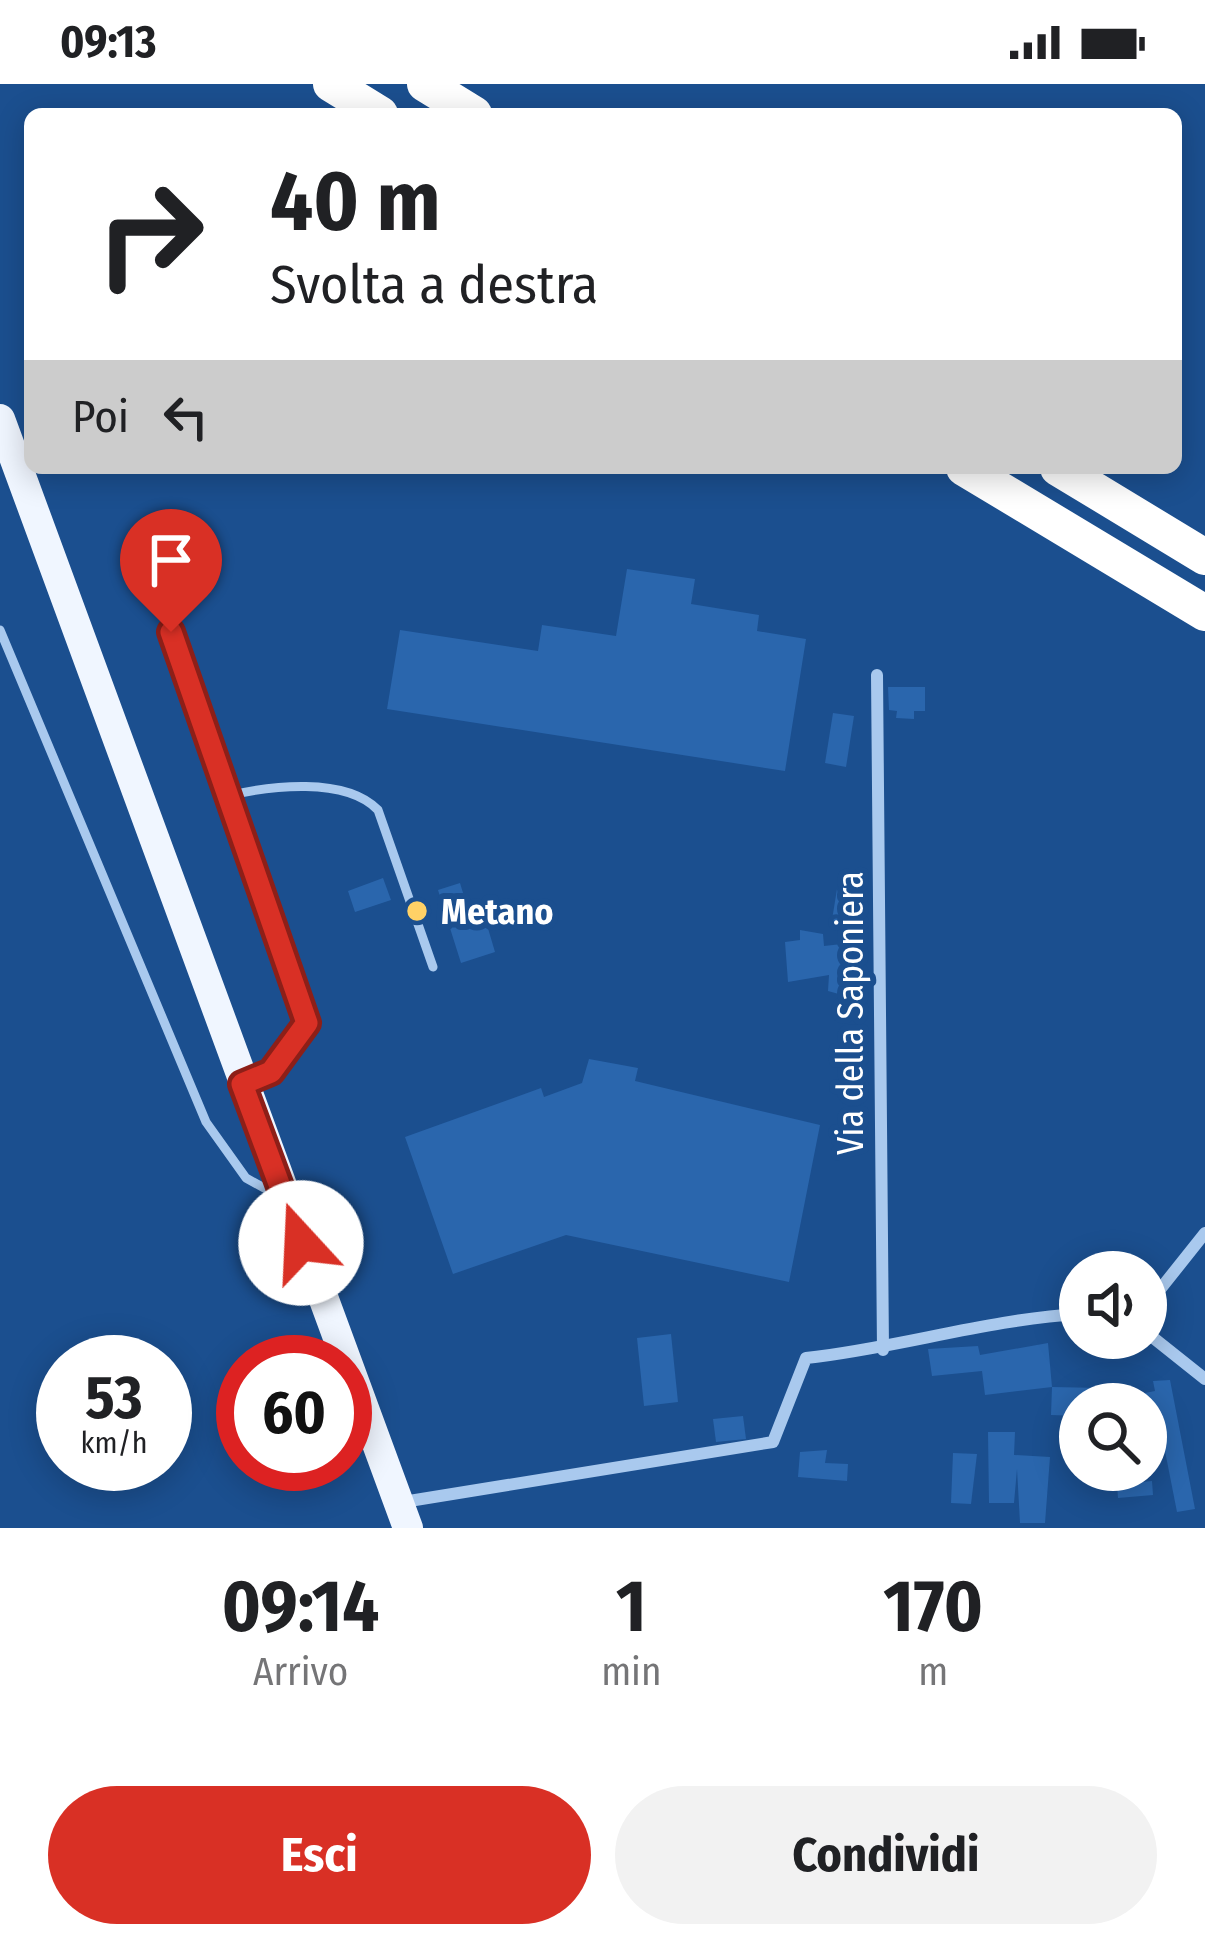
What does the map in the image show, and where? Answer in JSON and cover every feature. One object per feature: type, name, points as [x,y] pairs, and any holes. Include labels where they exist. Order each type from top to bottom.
[{"type":"highway","points":[[331,84],[370,108]]},
{"type":"highway","points":[[425,84],[464,108]]},
{"type":"highway","points":[[974,474],[1205,613]]},
{"type":"highway","points":[[1068,474],[1205,557]]},
{"type":"main road","points":[[0,419],[403,1515]]},
{"type":"street","name":"Via della Saponiera","points":[[877,675],[883,1349]]},
{"type":"street","points":[[1167,1280],[1205,1232]]},
{"type":"street","points":[[403,1515],[772,1442],[806,1358],[883,1349],[1059,1315]]},
{"type":"street","points":[[1167,1348],[1205,1379]]},
{"type":"lane","points":[[0,630],[206,1122],[246,1178],[285,1199]]},
{"type":"lane","points":[[171,632],[307,1023],[271,1072],[242,1084]]},
{"type":"lane","points":[[226,796],[260,788],[325,789],[366,798],[378,810],[433,967]]},
{"type":"building","points":[[627,569],[695,579],[691,604],[759,615],[757,631],[806,639],[785,771],[387,709],[400,630],[538,651],[542,625],[616,636]]},
{"type":"building","points":[[888,687],[925,687],[925,711],[914,711],[914,719],[896,718],[897,711],[889,710]]},
{"type":"building","points":[[833,713],[854,716],[846,767],[825,763]]},
{"type":"building","points":[[383,878],[391,900],[355,912],[348,891]]},
{"type":"building","points":[[460,883],[474,929],[487,925],[495,952],[461,963],[438,890]]},
{"type":"building","points":[[837,889],[861,893],[856,925],[832,920]]},
{"type":"building","points":[[800,930],[823,934],[824,946],[842,944],[843,976],[852,976],[853,998],[828,991],[829,975],[788,982],[785,942],[800,940]]},
{"type":"building","points":[[589,1059],[638,1068],[635,1081],[820,1125],[789,1282],[566,1235],[453,1274],[405,1137],[541,1088],[544,1097],[582,1083]]},
{"type":"building","points":[[671,1334],[678,1402],[644,1406],[637,1338]]},
{"type":"building","points":[[1048,1343],[1052,1387],[985,1395],[982,1371],[932,1376],[928,1349],[978,1346],[980,1355]]},
{"type":"building","points":[[1170,1380],[1195,1509],[1177,1512],[1167,1461],[1167,1383],[1153,1381]]},
{"type":"building","points":[[1052,1387],[1059,1387],[1059,1415],[1051,1415]]},
{"type":"building","points":[[743,1416],[746,1439],[716,1442],[713,1419]]},
{"type":"building","points":[[988,1432],[1015,1432],[1014,1455],[1050,1457],[1045,1523],[1020,1523],[1017,1469],[1014,1503],[989,1503]]},
{"type":"building","points":[[827,1450],[825,1463],[848,1464],[847,1481],[798,1477],[800,1452]]},
{"type":"building","points":[[953,1453],[977,1454],[971,1504],[951,1503]]},
{"type":"building","points":[[1118,1491],[1153,1491],[1153,1495],[1118,1498]]},
{"type":"place","name":"Metano","points":[[417,911]]},
{"type":"route","points":[[171,632],[307,1023],[271,1072],[242,1084],[301,1243]]}]
